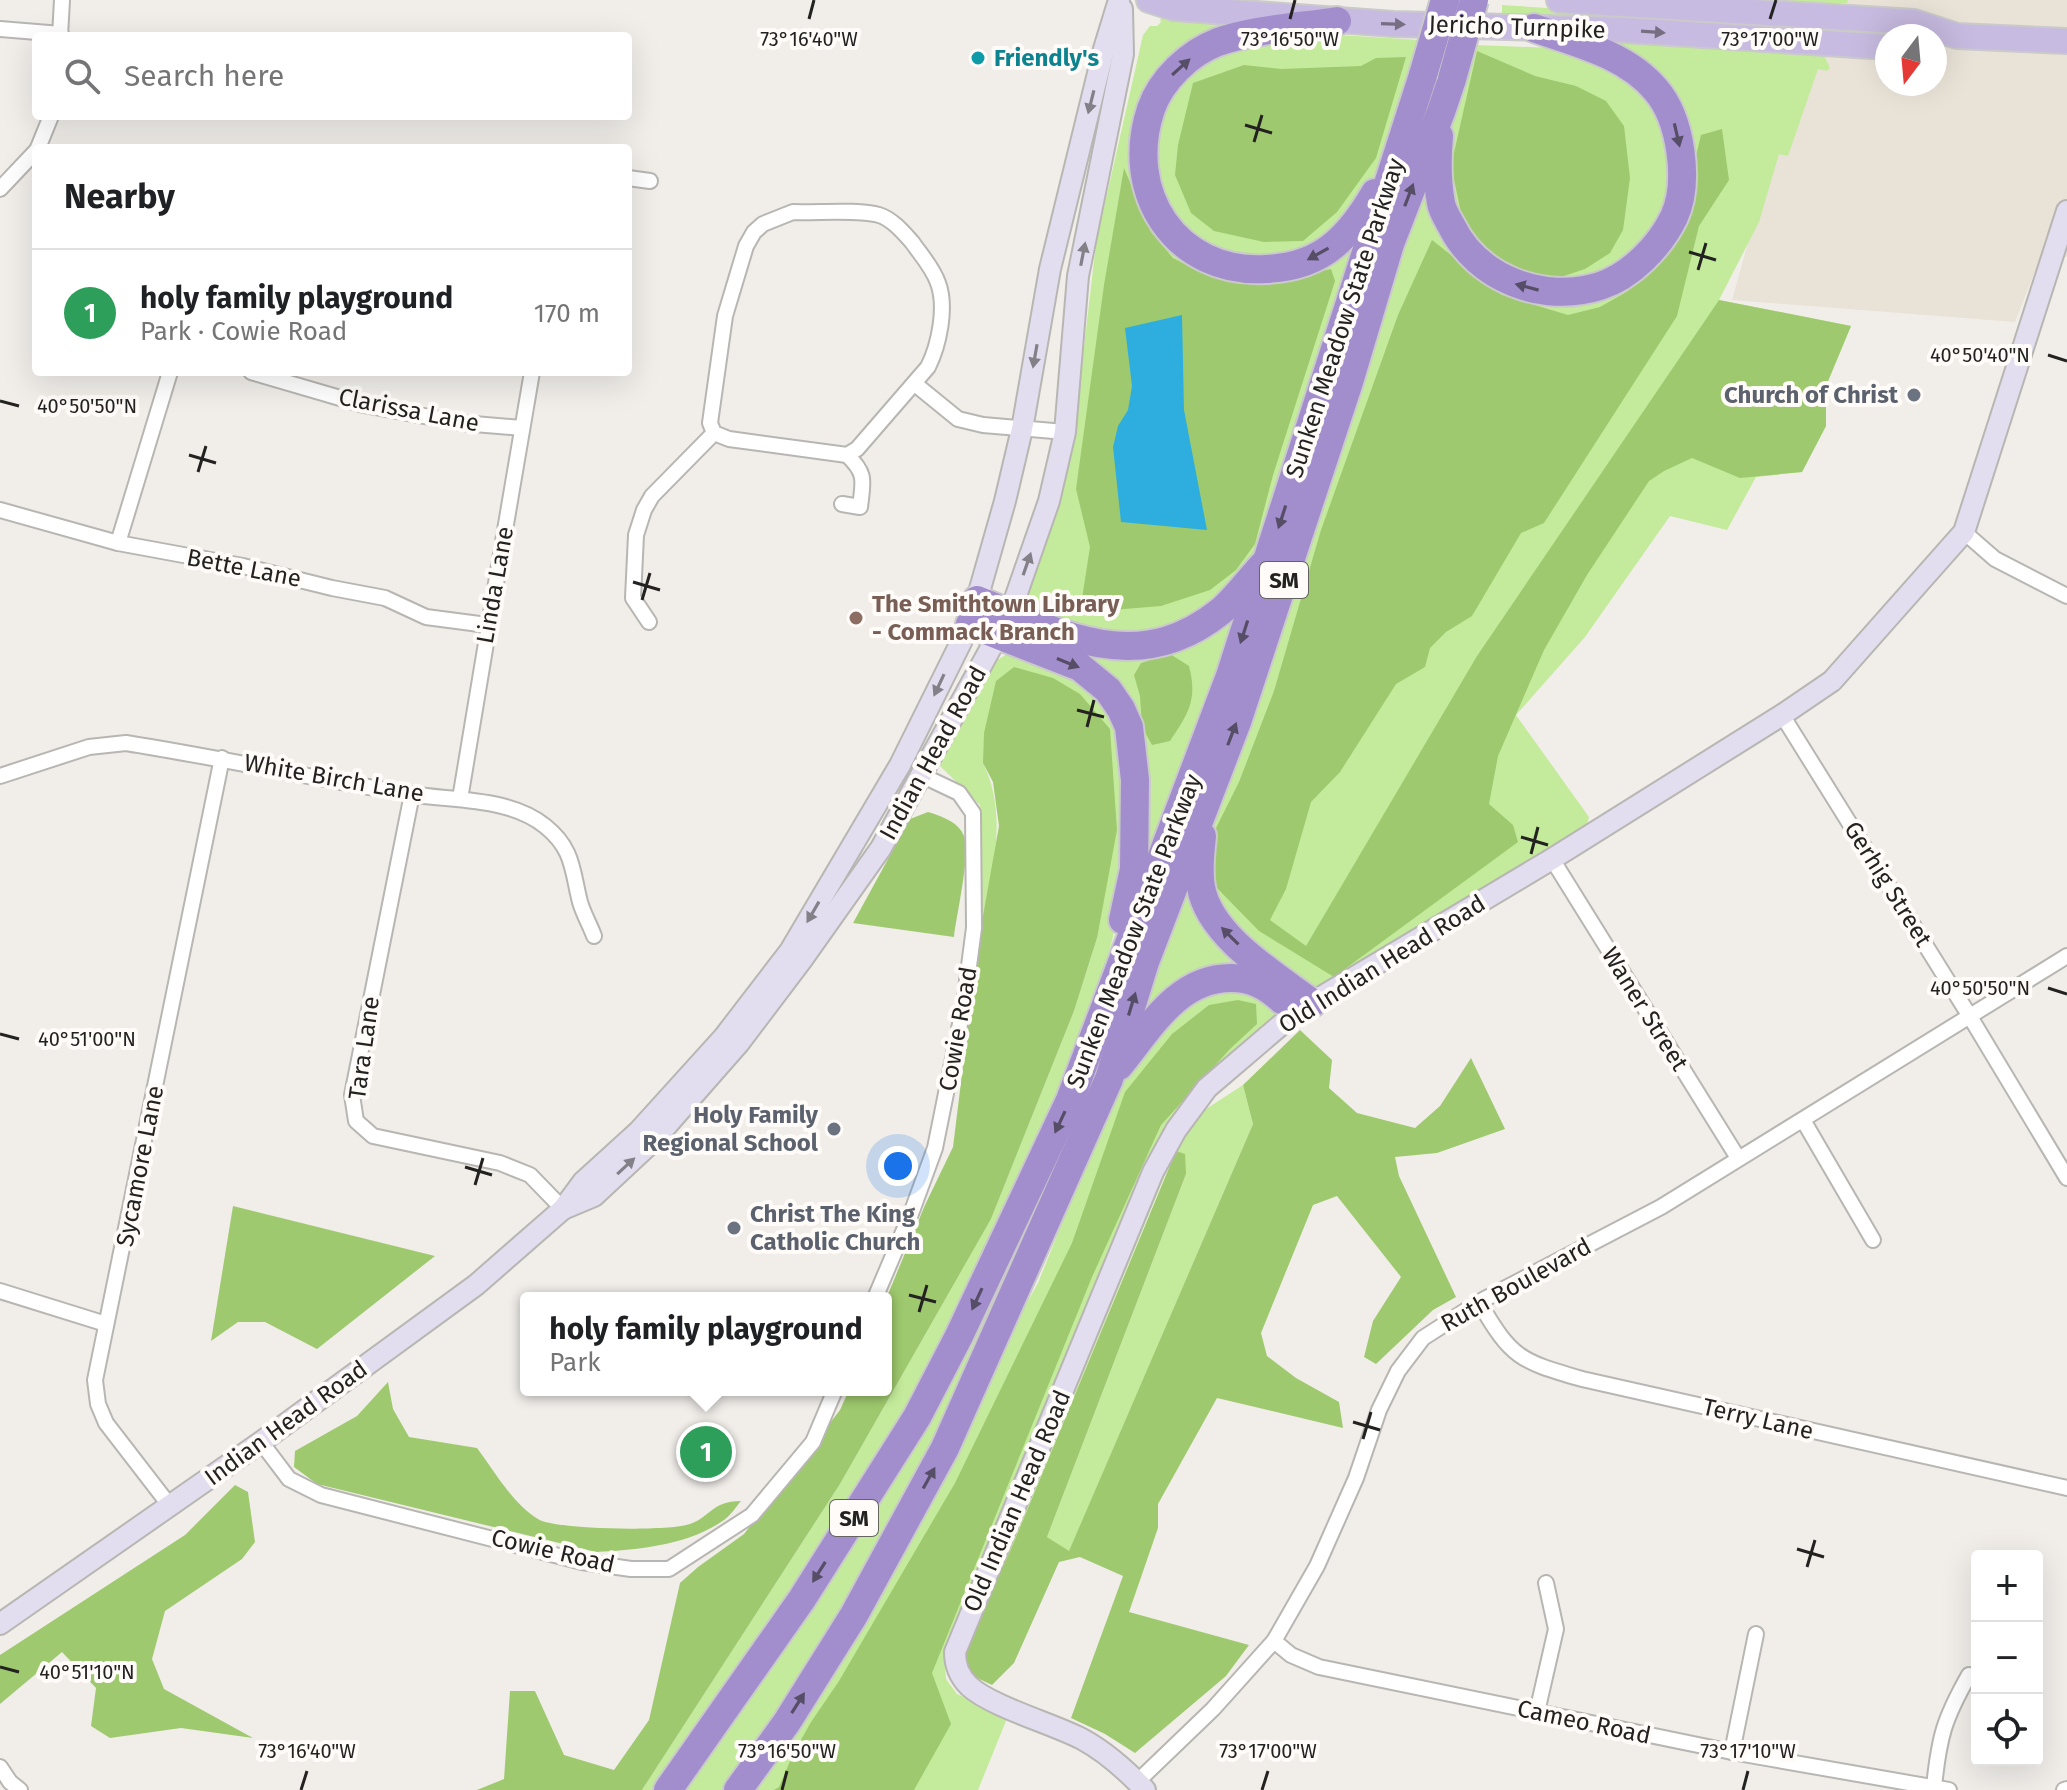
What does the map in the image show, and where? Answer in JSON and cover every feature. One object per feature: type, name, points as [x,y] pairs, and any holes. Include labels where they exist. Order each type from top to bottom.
[{"type":"highway","name":"Sunken Meadow State Parkway","points":[[668,1790],[802,1599],[917,1417],[959,1336],[1070,1100],[1230,676],[1445,0]]},
{"type":"highway","name":"Sunken Meadow State Parkway","points":[[738,1790],[787,1722],[854,1615],[945,1448],[1109,1079],[1145,962],[1270,622],[1349,382],[1390,244],[1441,112],[1474,0]]},
{"type":"highway","points":[[1337,21],[1217,43],[1175,71],[1154,102],[1143,140],[1144,175],[1155,208],[1176,237],[1209,260],[1253,270],[1283,268],[1322,253],[1354,226],[1398,150]]},
{"type":"highway","points":[[1441,112],[1437,157],[1441,205],[1457,237],[1486,270],[1540,290],[1570,291],[1601,286],[1631,270],[1653,247],[1674,216],[1682,179],[1680,148],[1672,114],[1657,90],[1634,69],[1608,55],[1534,28]]},
{"type":"highway","points":[[1004,625],[1111,646],[1143,646],[1182,635],[1221,610],[1269,558]]},
{"type":"highway","points":[[974,612],[1080,667],[1108,690],[1129,727],[1135,780],[1134,869],[1100,1024]]},
{"type":"highway","points":[[1204,808],[1199,861],[1201,888],[1211,915],[1229,938],[1304,1008]]},
{"type":"highway","points":[[1109,1079],[1165,1009],[1187,989],[1217,978],[1247,978],[1304,1008]]},
{"type":"main road","name":"Indian Head Road","points":[[0,1624],[261,1442],[476,1285],[563,1209],[583,1182],[638,1132],[724,1037],[790,951],[900,765],[974,612],[1022,429],[1050,269],[1104,49],[1120,0]]},
{"type":"main road","name":"Indian Head Road","points":[[563,1209],[594,1196],[653,1141],[739,1043],[801,961],[881,848],[1004,625],[1049,501],[1065,432],[1078,276],[1123,54],[1120,0]]},
{"type":"main road","name":"Jericho Turnpike","points":[[1149,0],[1174,8],[1337,21],[1625,30],[1875,46]]},
{"type":"main road","name":"Jericho Turnpike","points":[[1559,0],[1918,24]]},
{"type":"main road","name":"Jericho Turnpike","points":[[1947,39],[2067,41]]},
{"type":"main road","name":"Old Indian Head Road","points":[[1141,1786],[1106,1754],[1085,1741],[977,1692],[961,1678],[955,1652],[1153,1172],[1176,1130],[1207,1088],[1304,1008],[1552,859],[1832,681],[1964,532],[2067,211]]},
{"type":"street","points":[[60,32],[62,0]]},
{"type":"street","points":[[0,29],[32,32]]},
{"type":"street","points":[[39,144],[49,120]]},
{"type":"street","points":[[0,189],[32,155]]},
{"type":"street","points":[[632,179],[650,181]]},
{"type":"street","points":[[842,504],[860,507],[864,478],[859,466],[847,455],[729,439],[714,433],[710,423],[725,316],[746,246],[763,224],[793,212],[877,214],[907,236],[940,286],[941,305],[934,356],[915,384],[874,426],[857,449],[847,455]]},
{"type":"street","points":[[118,543],[169,376]]},
{"type":"street","name":"Clarissa Lane","points":[[265,376],[364,405],[462,423],[522,428]]},
{"type":"street","name":"Linda Lane","points":[[460,799],[531,376]]},
{"type":"street","points":[[915,384],[958,419],[983,425],[1065,432]]},
{"type":"street","points":[[649,622],[633,598],[636,535],[644,510],[652,496],[714,433]]},
{"type":"street","name":"Bette Lane","points":[[0,510],[118,543],[292,576],[332,588],[385,598],[426,617],[487,625]]},
{"type":"street","points":[[1964,532],[1995,559],[2067,596]]},
{"type":"street","name":"Gerhig Street","points":[[1782,715],[2067,1178]]},
{"type":"street","name":"White Birch Lane","points":[[0,776],[89,747],[126,743],[412,794],[500,806],[527,815],[545,826],[561,843],[575,869],[580,903],[594,936]]},
{"type":"street","name":"Sycamore Lane","points":[[170,1506],[106,1423],[98,1404],[95,1380],[222,758]]},
{"type":"street","name":"Cowie Road","points":[[878,1292],[935,1148],[964,1004],[974,928],[973,813],[959,793],[921,775]]},
{"type":"street","name":"Tara Lane","points":[[412,794],[352,1095],[356,1121],[373,1136],[500,1163],[530,1175],[563,1209]]},
{"type":"street","name":"Waner Street","points":[[1552,859],[1738,1158]]},
{"type":"street","name":"Ruth Boulevard","points":[[1141,1786],[1274,1641],[1317,1566],[1356,1478],[1379,1410],[1398,1371],[1423,1338],[1479,1302],[1661,1207],[2067,956]]},
{"type":"street","points":[[1803,1120],[1873,1240]]},
{"type":"street","points":[[0,1291],[106,1324]]},
{"type":"street","name":"Terry Lane","points":[[1479,1302],[1499,1335],[1516,1354],[1536,1366],[2067,1488]]},
{"type":"street","name":"Cowie Road","points":[[261,1442],[289,1479],[321,1495],[582,1562],[631,1569],[669,1569],[752,1515],[813,1442],[832,1396]]},
{"type":"street","points":[[1537,1712],[1556,1629],[1546,1583]]},
{"type":"street","points":[[1732,1752],[1756,1634]]},
{"type":"street","name":"Cameo Road","points":[[1274,1641],[1291,1655],[1319,1667],[1732,1752],[1942,1789]]},
{"type":"street","points":[[1942,1789],[1939,1743],[1950,1709],[1969,1675]]},
{"type":"street","points":[[0,1767],[20,1790]]},
{"type":"shaded area","points":[[1816,0],[2067,0],[2067,257],[2041,256],[2015,322],[1732,300]]},
{"type":"green space","points":[[1701,0],[1848,0],[1847,3],[1839,3],[1837,10]]},
{"type":"green space","points":[[1502,5],[1787,23],[1787,27],[1502,14]]},
{"type":"green space","points":[[1160,19],[1259,24],[1147,102],[1164,231],[1281,276],[1374,208],[1253,558],[1195,622],[1117,640],[1023,610],[1022,599],[1068,449],[1081,374],[1096,243],[1143,35],[1150,26],[1157,26]]},
{"type":"green space","points":[[1323,34],[1420,40],[1380,164],[1360,204],[1305,252],[1266,260],[1231,256],[1197,240],[1163,204],[1152,158],[1157,114],[1180,74],[1223,48]]},
{"type":"green space","points":[[1605,38],[1822,51],[1830,68],[1827,71],[1818,69],[1788,156],[1779,154],[1759,222],[1719,300],[1851,326],[1826,386],[1826,426],[1802,472],[1756,477],[1727,530],[1670,516],[1585,637],[1516,715],[1589,817],[1587,825],[1337,982],[1319,989],[1269,959],[1242,933],[1206,886],[1209,835],[1287,617],[1305,546],[1434,141],[1430,181],[1510,291],[1649,264],[1688,156]]},
{"type":"green space","points":[[1476,45],[1554,48],[1590,55],[1647,93],[1669,130],[1667,214],[1638,255],[1605,276],[1561,286],[1476,252],[1447,205],[1444,158],[1450,119]]},
{"type":"green space","points":[[1477,51],[1535,76],[1576,86],[1606,101],[1624,126],[1630,178],[1623,230],[1610,253],[1585,269],[1558,278],[1519,271],[1490,255],[1463,222],[1451,166]]},
{"type":"green space","points":[[1406,57],[1376,158],[1337,212],[1303,241],[1264,242],[1214,231],[1191,213],[1175,175],[1178,145],[1193,83],[1244,65],[1281,69],[1361,66],[1376,58]]},
{"type":"green space","points":[[1722,129],[1729,180],[1699,226],[1677,316],[1544,523],[1521,533],[1472,616],[1446,632],[1430,648],[1425,667],[1396,684],[1340,772],[1311,802],[1286,889],[1270,920],[1306,946],[1477,656],[1719,300],[1851,326],[1826,386],[1826,426],[1802,472],[1740,478],[1692,458],[1649,481],[1587,575],[1544,650],[1498,756],[1489,804],[1513,825],[1518,842],[1334,977],[1259,931],[1215,886],[1215,830],[1239,782],[1274,691],[1321,530],[1398,315],[1432,240],[1502,295],[1568,315],[1600,307],[1628,291],[1677,235],[1701,135]]},
{"type":"green space","points":[[1124,168],[1151,232],[1173,258],[1206,275],[1254,285],[1331,269],[1335,281],[1273,475],[1255,544],[1236,570],[1210,590],[1161,606],[1100,611],[1081,605],[1090,547],[1076,489],[1104,285]]},
{"type":"green space","points":[[1244,612],[1128,934],[1136,729],[1079,649]]},
{"type":"green space","points":[[1007,654],[1032,657],[1084,680],[1123,729],[1128,857],[1113,937],[1098,994],[1005,1228],[875,1468],[659,1790],[642,1790],[840,1484],[991,1219],[1074,1011],[1097,938],[983,763],[996,807],[997,829],[992,875],[978,944],[980,805],[940,766],[942,755],[988,666]]},
{"type":"green space","points":[[1170,654],[1189,666],[1192,698],[1170,741],[1152,745],[1142,727],[1140,696],[1134,675],[1141,663]]},
{"type":"green space","points":[[1014,667],[1053,678],[1080,694],[1110,729],[1117,830],[1097,938],[1074,1011],[991,1219],[892,1393],[892,1292],[889,1292],[953,1147],[978,944],[999,826],[993,782],[983,763],[984,733],[996,681]]},
{"type":"green space","points":[[928,812],[954,823],[962,831],[966,844],[954,937],[853,923],[910,819]]},
{"type":"green space","points":[[1193,881],[1297,998],[1234,971],[1133,1041],[1175,909]]},
{"type":"green space","points":[[1237,983],[1278,1011],[1274,1020],[1231,1054],[1186,1097],[1160,1142],[944,1653],[946,1679],[957,1694],[1008,1716],[978,1790],[751,1790],[1038,1283],[1115,1091],[1144,1045],[1181,1004]]},
{"type":"green space","points":[[1238,1000],[1256,1004],[1257,1024],[1161,1125],[1092,1277],[932,1673],[951,1724],[914,1790],[774,1790],[779,1787],[811,1722],[839,1681],[955,1483],[1072,1243],[1125,1092],[1172,1034],[1209,1005]]},
{"type":"green space","points":[[1300,1030],[1332,1060],[1329,1088],[1357,1113],[1415,1128],[1440,1106],[1471,1058],[1505,1129],[1437,1153],[1395,1157],[1399,1176],[1456,1297],[1433,1310],[1376,1364],[1364,1357],[1373,1321],[1401,1277],[1337,1196],[1313,1205],[1261,1333],[1267,1356],[1296,1378],[1339,1402],[1343,1428],[1217,1398],[1158,1504],[1158,1528],[1129,1612],[1249,1645],[1226,1676],[1135,1753],[1071,1718],[1123,1576],[1080,1557],[1059,1562],[1014,1663],[992,1685],[973,1676],[963,1652],[1011,1549],[1176,1151],[1185,1154],[1186,1174],[1047,1537],[1069,1551],[1253,1124],[1243,1085]]},
{"type":"green space","points":[[1243,1085],[1253,1124],[1069,1552],[1047,1537],[1186,1174],[1175,1151],[1011,1549],[963,1652],[1174,1147],[1206,1109]]},
{"type":"green space","points":[[1062,1150],[1066,1151],[903,1515],[730,1790],[680,1790],[900,1465],[1006,1271]]},
{"type":"green space","points":[[233,1206],[435,1256],[317,1349],[265,1322],[238,1322],[211,1341]]},
{"type":"green space","points":[[388,1382],[393,1409],[409,1437],[477,1448],[520,1505],[548,1523],[610,1528],[674,1527],[694,1523],[723,1504],[741,1501],[724,1520],[679,1541],[646,1548],[596,1552],[317,1484],[294,1467],[295,1451],[357,1416]]},
{"type":"green space","points":[[846,1396],[890,1396],[840,1484],[642,1790],[477,1790],[504,1779],[510,1691],[535,1691],[564,1755],[614,1770],[649,1720],[680,1583],[744,1534],[840,1410]]},
{"type":"green space","points":[[235,1485],[248,1492],[255,1542],[242,1559],[165,1611],[152,1659],[164,1689],[253,1738],[181,1728],[110,1738],[91,1726],[96,1688],[62,1652],[0,1704],[0,1655],[185,1535]]},
{"type":"water","points":[[1182,315],[1184,410],[1207,530],[1121,522],[1113,447],[1118,426],[1128,410],[1132,386],[1125,328]]},
{"type":"place","name":"Friendly's","points":[[978,58]]},
{"type":"place","name":"Church of Christ","points":[[1914,395]]},
{"type":"place","name":"The Smithtown Library - Commack Branch","points":[[856,618]]},
{"type":"place","name":"Holy Family Regional School","points":[[834,1129]]},
{"type":"place","name":"Christ The King Catholic Church","points":[[734,1228]]},
{"type":"place","name":"holy family playground","points":[[706,1452]]}]
